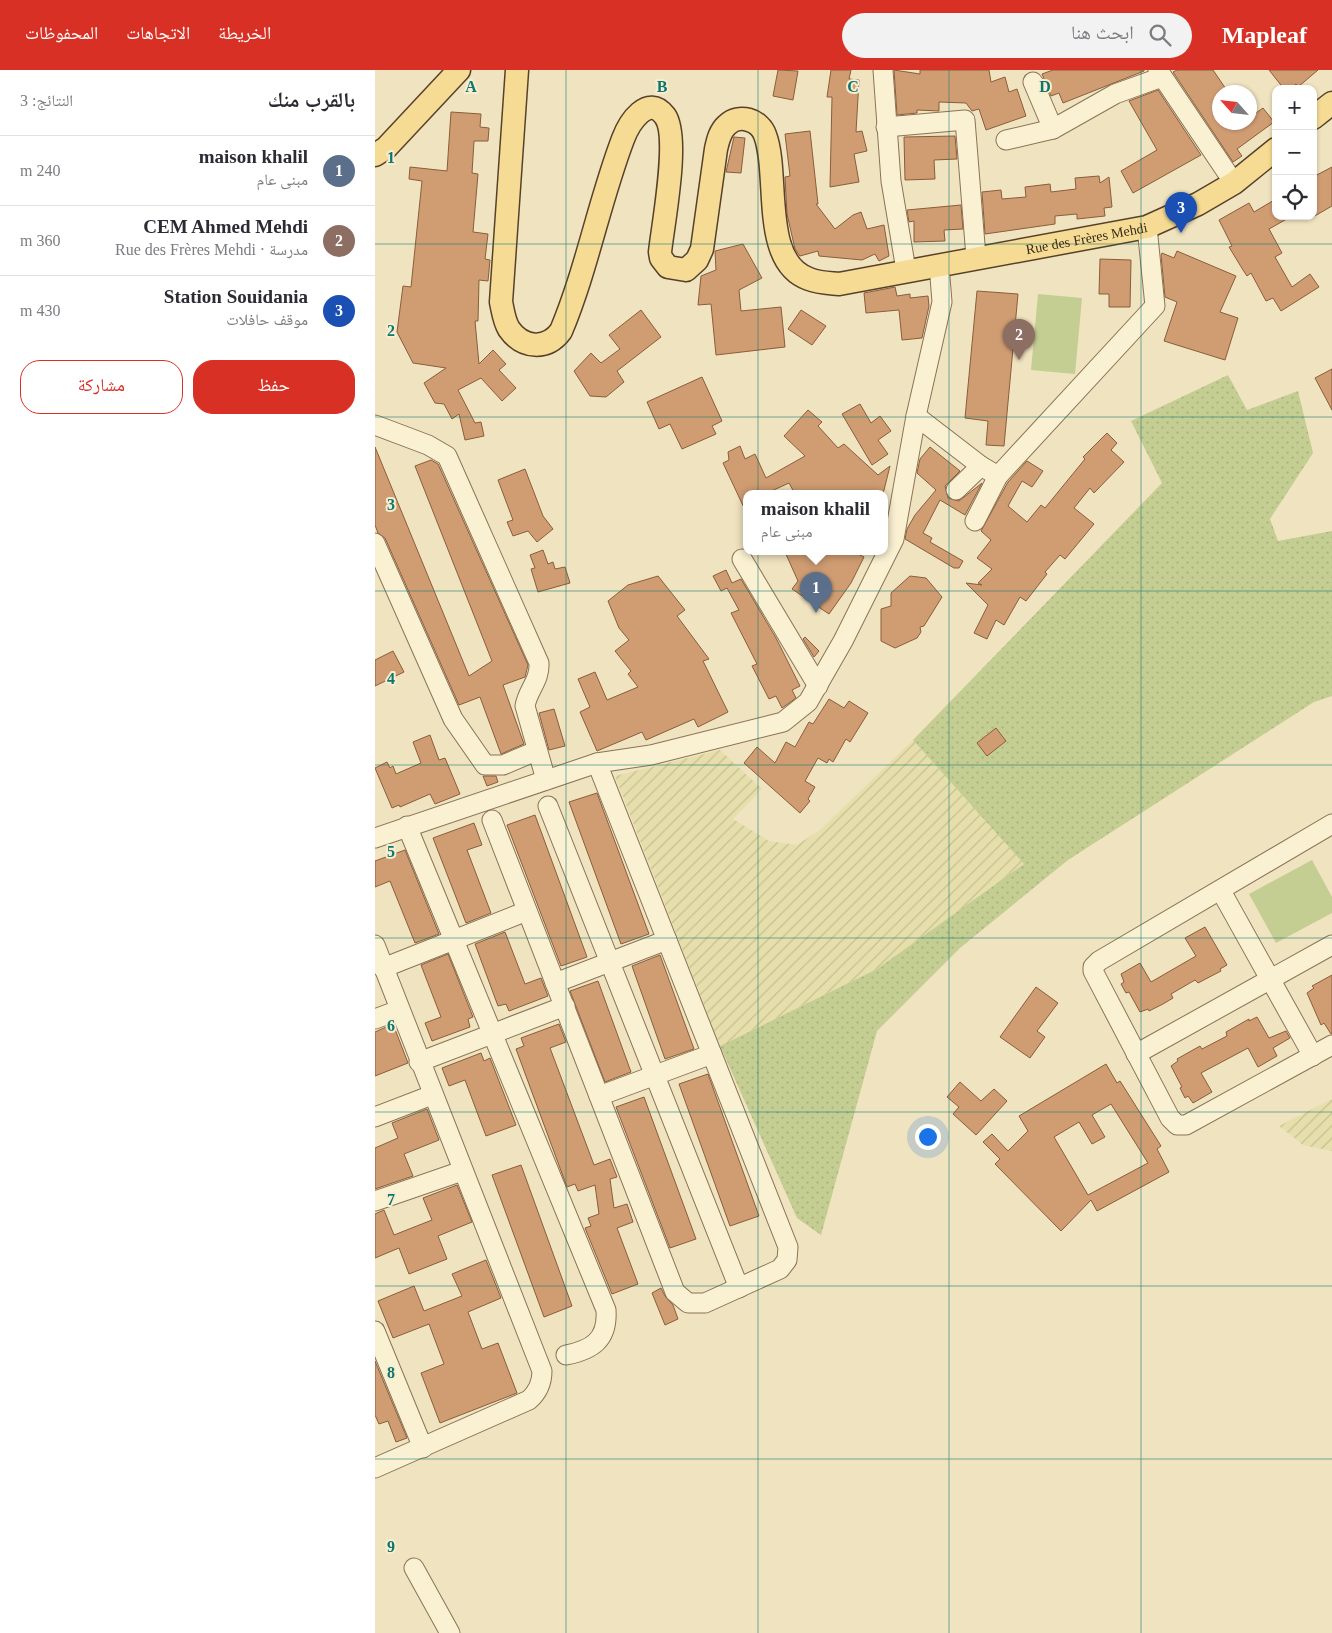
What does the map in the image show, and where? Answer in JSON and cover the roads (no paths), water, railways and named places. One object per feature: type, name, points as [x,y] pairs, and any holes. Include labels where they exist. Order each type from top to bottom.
[{"type":"main road","points":[[375,155],[386,148],[459,70]]},
{"type":"main road","name":"Rue des Frères Mehdi","points":[[517,70],[501,302],[509,328],[516,337],[537,346],[548,344],[555,340],[561,331],[623,139],[639,113],[650,108],[656,109],[665,117],[671,132],[671,155],[660,252],[661,258],[668,267],[686,270],[697,260],[703,240],[716,149],[720,136],[728,124],[733,121],[746,119],[759,125],[765,135],[769,150],[777,229],[782,251],[797,273],[808,279],[839,284],[906,270],[1147,227],[1198,204],[1234,183],[1272,152]]},
{"type":"main road","points":[[1317,115],[1332,103]]},
{"type":"street","points":[[883,70],[885,127],[891,181],[906,270]]},
{"type":"street","points":[[1006,140],[1053,129],[1115,94],[1160,73],[1234,183]]},
{"type":"street","points":[[1033,82],[1053,129]]},
{"type":"street","points":[[885,127],[965,120],[977,257]]},
{"type":"street","points":[[975,521],[998,476],[1155,306],[1147,227]]},
{"type":"street","points":[[888,551],[894,539],[916,416],[943,302],[939,265]]},
{"type":"street","points":[[916,416],[981,466],[998,476]]},
{"type":"street","points":[[375,425],[428,445],[447,456],[539,663],[540,675],[526,698],[525,706],[536,751],[546,780]]},
{"type":"street","points":[[955,490],[981,466]]},
{"type":"street","points":[[375,543],[453,719],[485,766],[503,764],[536,751]]},
{"type":"street","points":[[375,838],[597,763],[651,755],[783,722],[808,702],[818,686],[886,555]]},
{"type":"street","points":[[742,559],[818,686]]},
{"type":"street","points":[[492,820],[679,1297],[688,1303],[699,1304],[780,1269],[787,1260],[788,1247],[597,763]]},
{"type":"street","points":[[548,806],[739,1288]]},
{"type":"street","points":[[1332,824],[1099,961],[1093,967],[1094,976],[1170,1118],[1182,1126],[1332,1045]]},
{"type":"street","points":[[407,826],[605,1310],[605,1325],[600,1338],[583,1352],[566,1355]]},
{"type":"street","points":[[1221,891],[1313,1056]]},
{"type":"street","points":[[383,968],[527,911]]},
{"type":"street","points":[[555,983],[667,940]]},
{"type":"street","points":[[375,945],[541,1371],[542,1378],[538,1390],[529,1400],[375,1468]]},
{"type":"street","points":[[1136,1054],[1332,945]]},
{"type":"street","points":[[419,1062],[565,1006]]},
{"type":"street","points":[[375,1019],[399,1010]]},
{"type":"street","points":[[599,1096],[712,1054]]},
{"type":"street","points":[[375,1117],[432,1095]]},
{"type":"street","points":[[375,1201],[463,1171]]},
{"type":"street","points":[[375,1331],[423,1448]]},
{"type":"street","points":[[414,1568],[450,1633]]},
{"type":"place","name":"Station Souidania","points":[[1181,233]]},
{"type":"place","name":"CEM Ahmed Mehdi","points":[[1019,360]]},
{"type":"place","name":"maison khalil","points":[[816,613]]}]
